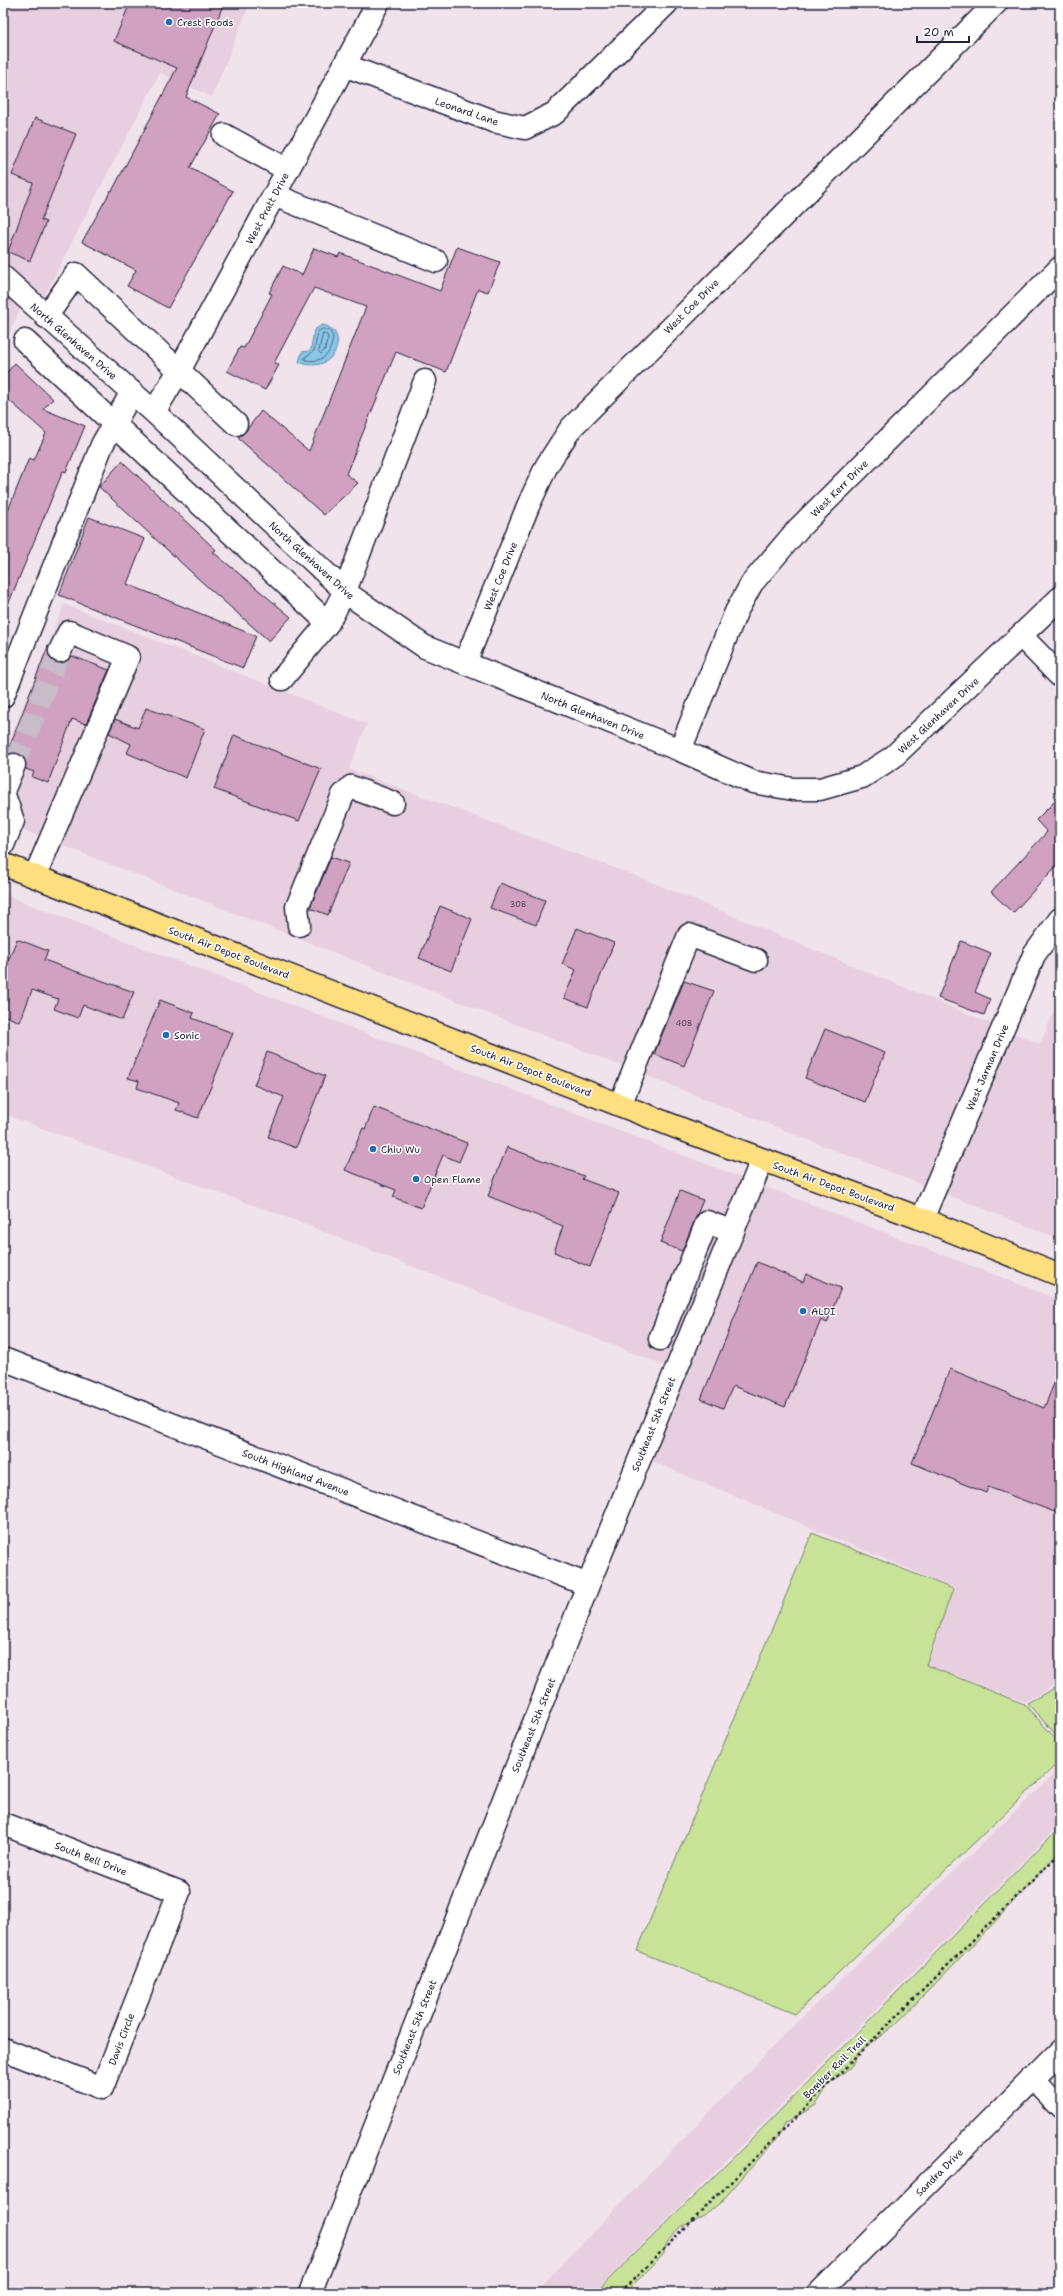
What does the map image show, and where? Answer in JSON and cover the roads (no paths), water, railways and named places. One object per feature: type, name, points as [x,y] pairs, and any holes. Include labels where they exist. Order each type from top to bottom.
[{"type":"main road","name":"South Air Depot Boulevard","points":[[3,864],[762,1160],[922,1219],[1060,1275]]},
{"type":"street","name":"West Pratt Drive","points":[[154,412],[178,372],[378,3]]},
{"type":"street","name":"Leonard Lane","points":[[344,66],[493,121],[525,128],[555,113],[667,3]]},
{"type":"street","name":"West Coe Drive","points":[[465,663],[538,485],[547,465],[570,428],[996,3]]},
{"type":"street","points":[[224,135],[288,170]]},
{"type":"street","points":[[274,195],[436,261]]},
{"type":"street","name":"West Kerr Drive","points":[[680,750],[736,612],[752,583],[770,559],[798,529],[1060,268]]},
{"type":"street","points":[[46,317],[76,274],[178,372],[236,424]]},
{"type":"street","name":"North Glenhaven Drive","points":[[3,277],[154,412],[345,591],[425,647],[680,750],[753,782],[794,789]]},
{"type":"street","points":[[25,341],[113,425],[328,623]]},
{"type":"street","points":[[282,679],[328,623],[345,591],[425,381]]},
{"type":"street","points":[[3,696],[102,444],[132,392]]},
{"type":"street","name":"West Glenhaven Drive","points":[[794,789],[820,789],[862,777],[893,757],[1022,637],[1060,598]]},
{"type":"street","points":[[35,876],[128,657],[69,632],[60,651]]},
{"type":"street","points":[[1022,637],[1060,676]]},
{"type":"street","points":[[3,846],[13,821],[3,791],[14,765]]},
{"type":"street","points":[[299,925],[297,907],[343,795],[351,787],[393,803]]},
{"type":"street","name":"West Jarman Drive","points":[[922,1219],[1034,955],[1060,919]]},
{"type":"street","points":[[620,1104],[689,934],[756,960]]},
{"type":"street","name":"Southeast 5th Street","points":[[310,2293],[588,1585],[762,1160]]},
{"type":"street","points":[[660,1339],[707,1222],[733,1232]]},
{"type":"street","name":"South Highland Avenue","points":[[3,1359],[588,1585]]},
{"type":"street","name":"South Bell Drive","points":[[3,1824],[179,1892]]},
{"type":"street","name":"Davis Circle","points":[[3,2049],[102,2088],[179,1892]]},
{"type":"street","name":"Sandra Drive","points":[[819,2293],[1060,2051]]},
{"type":"street","points":[[1032,2078],[1060,2107]]},
{"type":"water","points":[[322,325],[331,329],[336,335],[337,343],[335,351],[330,358],[322,363],[312,365],[299,362],[302,352],[309,351],[311,349],[314,330]]},
{"type":"tunnel","points":[[14,765],[60,651]]},
{"type":"place","name":"Crest Foods","points":[[169,22]]},
{"type":"place","name":"Sonic","points":[[166,1035]]},
{"type":"place","name":"Chiu Wu","points":[[373,1149]]},
{"type":"place","name":"Open Flame","points":[[416,1179]]},
{"type":"place","name":"ALDI","points":[[803,1311]]}]
